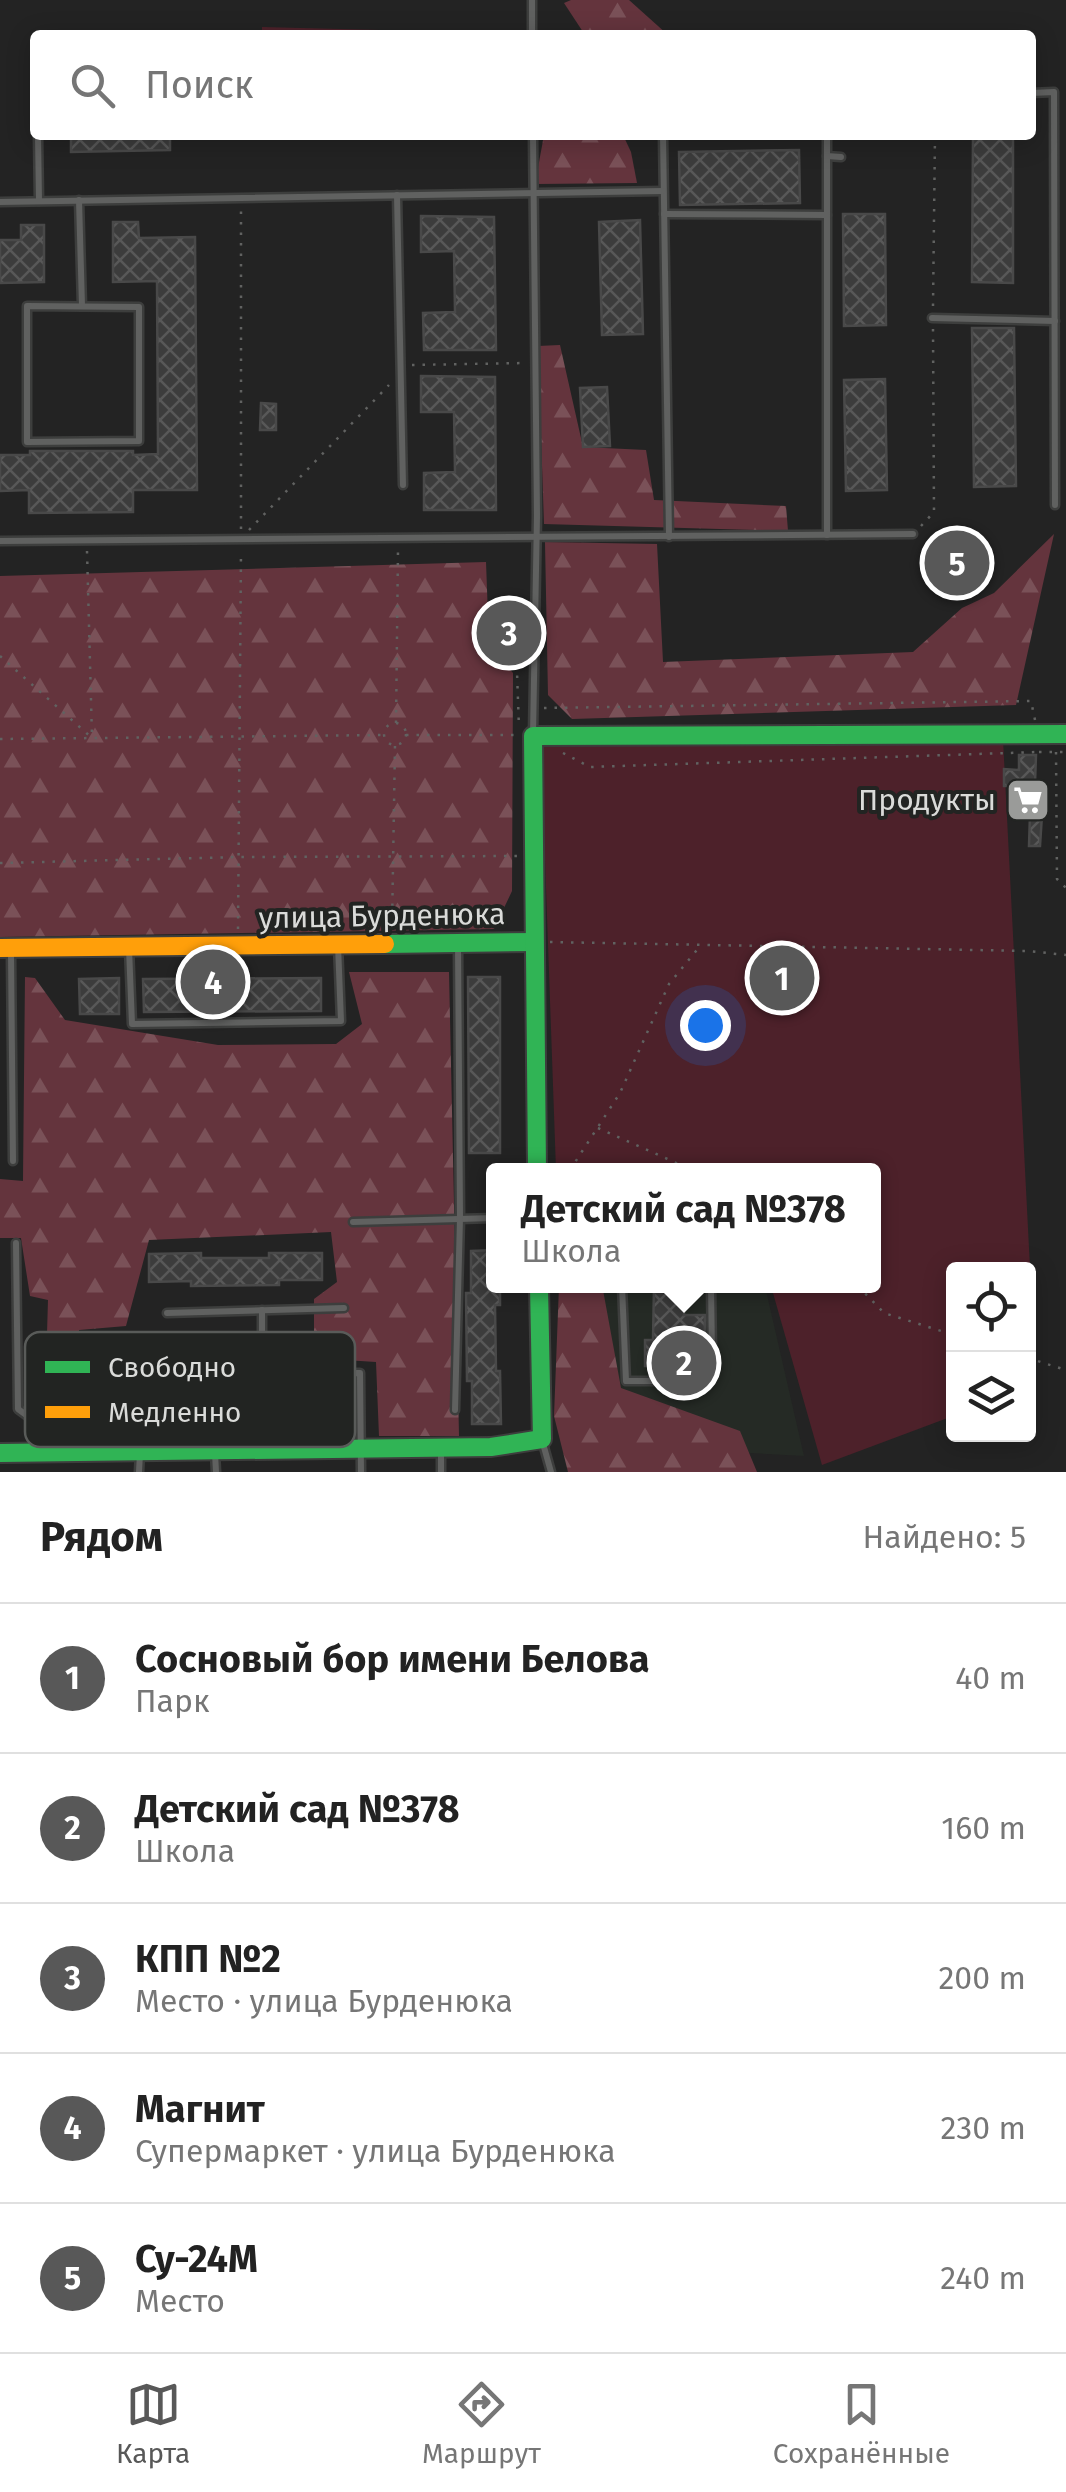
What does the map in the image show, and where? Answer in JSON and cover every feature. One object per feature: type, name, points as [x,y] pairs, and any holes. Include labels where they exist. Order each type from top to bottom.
[{"type":"street","points":[[533,736],[1066,734]]},
{"type":"street","name":"улица Бурденюка","points":[[5,948],[534,942],[533,736]]},
{"type":"street","points":[[534,942],[538,1163]]},
{"type":"street","points":[[0,1453],[491,1447],[542,1439],[540,1293]]},
{"type":"lane","points":[[532,0],[532,30]]},
{"type":"lane","points":[[1036,93],[1054,92],[1056,506]]},
{"type":"lane","points":[[38,140],[39,201]]},
{"type":"lane","points":[[533,140],[533,736]]},
{"type":"lane","points":[[663,140],[669,537]]},
{"type":"lane","points":[[827,140],[827,535]]},
{"type":"lane","points":[[827,156],[840,157]]},
{"type":"lane","points":[[0,202],[664,191]]},
{"type":"lane","points":[[397,195],[403,485]]},
{"type":"lane","points":[[79,200],[82,306]]},
{"type":"lane","points":[[664,214],[827,215]]},
{"type":"lane","points":[[27,306],[82,306],[139,308],[139,441],[27,442],[27,306]]},
{"type":"lane","points":[[932,318],[1055,321]]},
{"type":"lane","points":[[0,542],[914,534]]},
{"type":"lane","points":[[455,1410],[460,1218],[458,943]]},
{"type":"lane","points":[[129,946],[132,1024],[151,1024],[341,1021],[338,944]]},
{"type":"lane","points":[[5,948],[13,1162]]},
{"type":"lane","points":[[352,1222],[486,1218]]},
{"type":"lane","points":[[16,1243],[18,1409],[25,1414]]},
{"type":"lane","points":[[622,1293],[626,1380],[706,1381]]},
{"type":"lane","points":[[711,1293],[712,1354]]},
{"type":"lane","points":[[167,1313],[344,1308]]},
{"type":"lane","points":[[262,1310],[262,1332]]},
{"type":"lane","points":[[355,1373],[360,1373],[361,1472]]},
{"type":"lane","points":[[542,1439],[551,1472]]},
{"type":"lane","points":[[34,1447],[34,1453]]},
{"type":"lane","points":[[441,1448],[441,1472]]},
{"type":"lane","points":[[215,1450],[216,1472]]},
{"type":"lane","points":[[139,1472],[140,1452]]},
{"type":"path","points":[[914,534],[934,512],[934,140]]},
{"type":"path","points":[[238,945],[241,196]]},
{"type":"path","points":[[241,538],[401,369],[535,363]]},
{"type":"path","points":[[396,723],[398,536]]},
{"type":"path","points":[[87,539],[92,739]]},
{"type":"path","points":[[0,656],[92,739]]},
{"type":"path","points":[[518,708],[1031,701],[1038,734]]},
{"type":"path","points":[[395,746],[406,735],[396,723]]},
{"type":"path","points":[[395,746],[384,735],[387,726],[396,723]]},
{"type":"path","points":[[0,740],[384,735]]},
{"type":"path","points":[[406,735],[533,736]]},
{"type":"path","points":[[392,944],[395,746]]},
{"type":"path","points":[[562,752],[590,767],[1066,752]]},
{"type":"path","points":[[1056,752],[1057,879],[1066,888]]},
{"type":"path","points":[[0,863],[518,856]]},
{"type":"path","points":[[534,942],[1028,951],[1066,955]]},
{"type":"path","points":[[575,1163],[620,1093],[670,984],[702,945]]},
{"type":"path","points":[[598,1128],[676,1163]]},
{"type":"path","points":[[865,1293],[884,1313],[946,1332]]},
{"type":"path","points":[[1036,1361],[1066,1370]]},
{"type":"shaded area","points":[[262,27],[380,30],[262,30]]},
{"type":"shaded area","points":[[1003,739],[1030,1262],[946,1262],[946,1419],[822,1465],[773,1293],[881,1293],[881,1163],[556,1163],[541,746]]},
{"type":"shaded area","points":[[583,1293],[767,1293],[804,1456],[586,1444]]},
{"type":"green space","points":[[629,0],[662,30],[582,30],[564,3]]},
{"type":"green space","points":[[543,140],[625,140],[637,183],[535,184]]},
{"type":"green space","points":[[560,345],[583,447],[646,450],[654,500],[786,506],[788,531],[544,524],[538,346]]},
{"type":"green space","points":[[1054,534],[1016,705],[572,719],[548,695],[545,542],[657,544],[663,662],[913,652],[962,608],[994,593]]},
{"type":"green space","points":[[486,562],[489,644],[513,673],[512,891],[494,929],[0,937],[0,576]]},
{"type":"green space","points":[[349,972],[449,972],[459,1436],[379,1436],[376,1362],[355,1361],[355,1332],[314,1332],[314,1299],[337,1282],[331,1232],[149,1240],[126,1326],[47,1332],[48,1300],[30,1296],[21,1238],[0,1238],[0,1179],[23,1181],[25,977],[35,978],[65,1020],[218,1045],[336,1044],[362,1024]]},
{"type":"green space","points":[[559,1293],[604,1293],[621,1388],[740,1431],[757,1472],[568,1472],[554,1416]]},
{"type":"building","points":[[71,140],[170,140],[170,150],[71,152]]},
{"type":"building","points":[[973,140],[1013,140],[1013,283],[972,282]]},
{"type":"building","points":[[799,150],[800,203],[680,205],[679,152]]},
{"type":"building","points":[[843,214],[885,214],[886,325],[844,326]]},
{"type":"building","points":[[421,216],[494,217],[496,350],[424,350],[423,313],[455,312],[454,251],[421,252]]},
{"type":"building","points":[[640,220],[643,334],[602,335],[599,222]]},
{"type":"building","points":[[113,222],[138,222],[139,238],[195,237],[197,490],[133,490],[133,512],[29,513],[29,490],[0,491],[0,455],[30,455],[30,451],[158,454],[157,281],[113,282]]},
{"type":"building","points":[[21,225],[44,225],[44,282],[0,283],[0,240],[21,240]]},
{"type":"building","points":[[972,328],[1014,328],[1016,486],[974,487]]},
{"type":"building","points":[[421,376],[495,377],[496,510],[424,510],[424,473],[455,472],[454,412],[421,412]]},
{"type":"building","points":[[885,379],[887,490],[846,491],[844,380]]},
{"type":"building","points":[[607,387],[610,446],[583,447],[580,388]]},
{"type":"building","points":[[261,403],[276,404],[276,430],[260,430]]},
{"type":"building","points":[[491,625],[528,625],[528,641],[491,641]]},
{"type":"building","points":[[1019,755],[1036,755],[1034,812],[1017,812],[1018,786],[1004,786],[1004,769],[1019,770]]},
{"type":"building","points":[[1030,814],[1042,815],[1040,846],[1029,846]]},
{"type":"building","points":[[468,977],[500,977],[500,1153],[469,1153]]},
{"type":"building","points":[[119,978],[119,1014],[80,1014],[79,979]]},
{"type":"building","points":[[321,978],[321,1011],[144,1012],[143,979]]},
{"type":"building","points":[[486,1250],[486,1293],[500,1293],[500,1305],[495,1305],[501,1424],[472,1424],[472,1381],[467,1381],[466,1293],[471,1293],[471,1251]]},
{"type":"building","points":[[201,1253],[201,1258],[269,1258],[269,1253],[322,1253],[322,1280],[279,1280],[279,1285],[191,1286],[191,1281],[149,1282],[149,1254]]},
{"type":"building","points":[[654,1293],[684,1293],[684,1315],[705,1315],[704,1367],[645,1366],[645,1340],[653,1340]]},
{"type":"traffic: fast","points":[[537,1163],[533,736],[1066,734]]},
{"type":"traffic: fast","points":[[385,944],[534,942]]},
{"type":"traffic: fast","points":[[0,1453],[491,1447],[542,1439],[539,1293]]},
{"type":"traffic: slow","points":[[0,948],[385,944]]},
{"type":"place","name":"Су-24М","points":[[957,563]]},
{"type":"place","name":"КПП №2","points":[[509,633]]},
{"type":"place","name":"Продукты","points":[[1028,800]]},
{"type":"place","name":"Сосновый бор имени Белова","points":[[782,978]]},
{"type":"place","name":"Магнит","points":[[213,982]]},
{"type":"place","name":"Детский сад №378","points":[[684,1363]]}]
